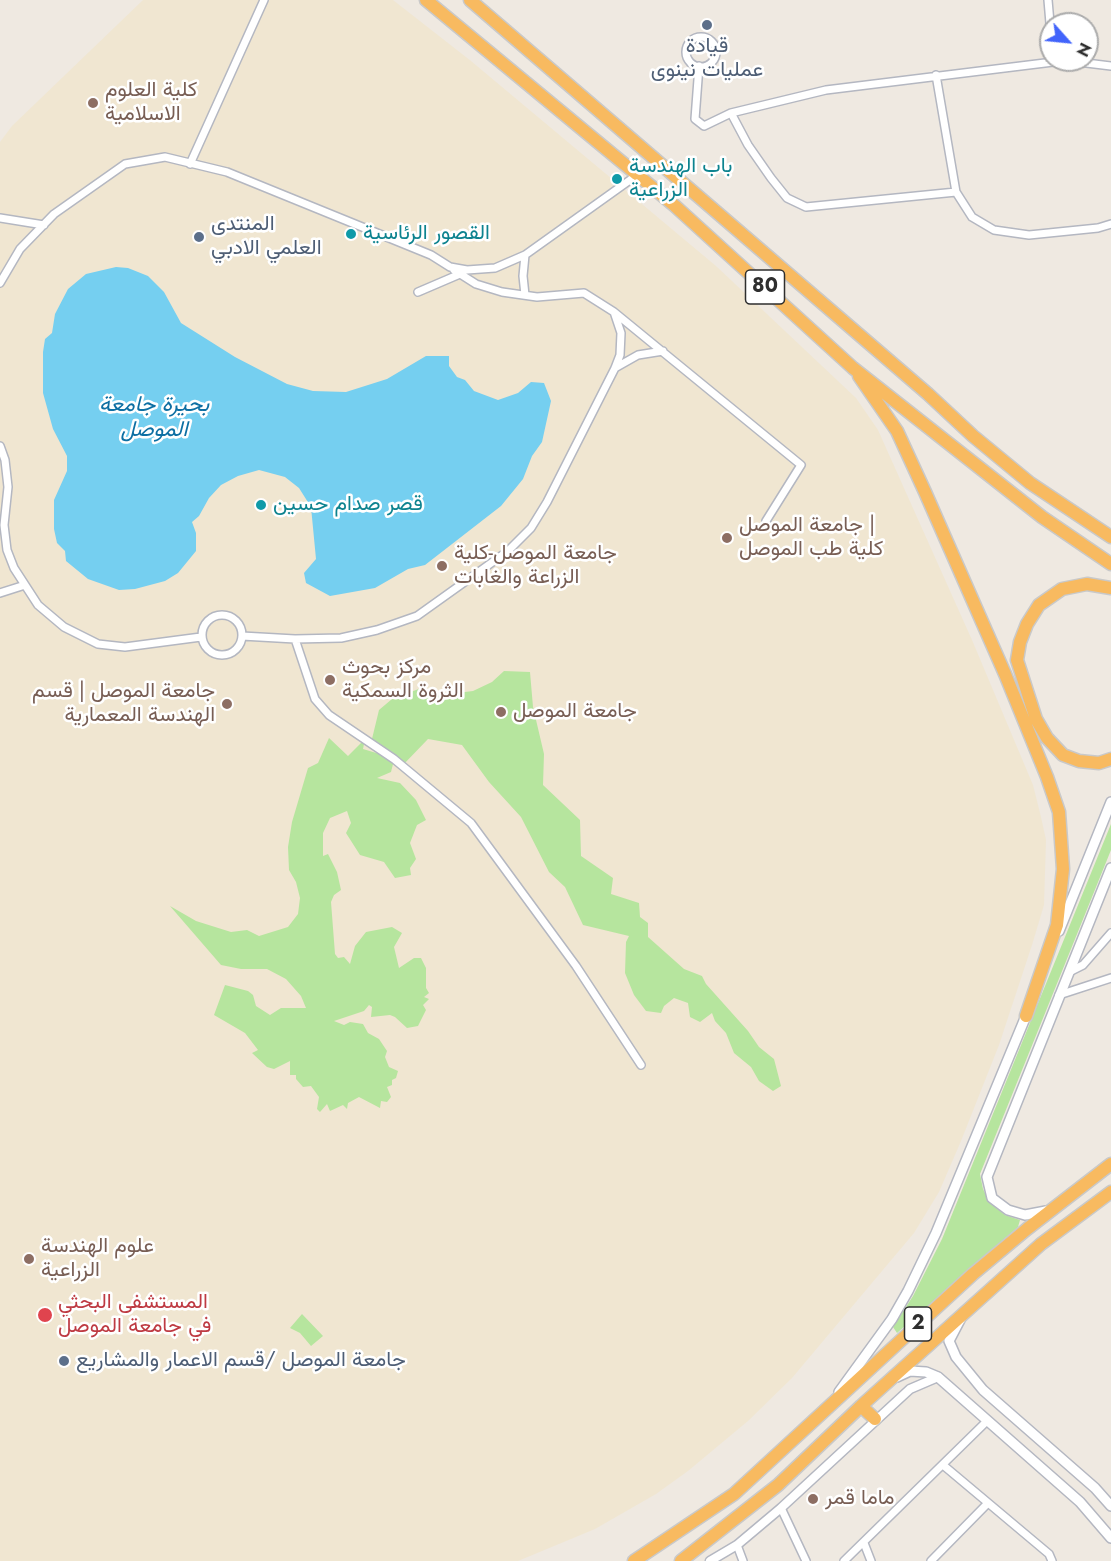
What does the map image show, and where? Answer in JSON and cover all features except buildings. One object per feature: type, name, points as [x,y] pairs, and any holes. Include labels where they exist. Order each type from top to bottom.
[{"type":"highway","name":"80","points":[[426,0],[638,175],[854,368],[1042,517],[1111,564]]},
{"type":"highway","name":"80","points":[[470,0],[928,394],[973,436],[1030,483],[1111,537]]},
{"type":"highway","points":[[854,368],[897,431],[1005,674],[1059,812],[1064,869],[1057,925],[1026,1016]]},
{"type":"highway","points":[[1111,588],[1087,584],[1062,589],[1039,605],[1023,633],[1017,660],[1036,719],[1047,738],[1063,755],[1079,761],[1100,763],[1111,759]]},
{"type":"highway","name":"2","points":[[634,1561],[734,1494],[973,1274],[1111,1164]]},
{"type":"highway","name":"2","points":[[681,1561],[748,1511],[889,1380],[1041,1244],[1111,1192]]},
{"type":"highway","points":[[861,1406],[875,1419]]},
{"type":"highway","points":[[734,1494],[748,1511]]},
{"type":"main road","points":[[817,1418],[872,1347],[908,1291],[936,1233],[1111,802]]},
{"type":"main road","points":[[1066,1199],[1034,1215],[1017,1214],[998,1205],[992,1198],[987,1177],[1057,995],[1111,868]]},
{"type":"main road","points":[[963,1314],[949,1341],[956,1357],[983,1390],[1095,1488],[1111,1506]]},
{"type":"main road","points":[[889,1380],[910,1371],[926,1372],[938,1377],[1069,1491],[1098,1520],[1111,1538]]},
{"type":"main road","points":[[1098,1520],[1111,1511]]},
{"type":"street","points":[[190,164],[264,0]]},
{"type":"street","points":[[693,39],[708,39],[715,44],[716,56],[709,64],[699,66],[687,59],[686,46],[693,39]]},
{"type":"street","points":[[699,66],[695,115],[697,123],[704,126],[731,113],[826,90],[1039,63]]},
{"type":"street","points":[[936,75],[956,192],[972,217],[994,230],[1029,235],[1098,228],[1111,224]]},
{"type":"street","points":[[731,113],[748,145],[782,192],[787,198],[806,207],[956,192]]},
{"type":"street","points":[[0,283],[20,249],[54,214],[125,164],[165,157],[226,172],[431,255],[476,284],[502,292],[537,297],[584,293],[614,312],[801,465],[766,521]]},
{"type":"street","points":[[450,267],[467,270],[495,268],[525,255],[638,175]]},
{"type":"street","points":[[0,218],[44,225]]},
{"type":"street","points":[[525,255],[523,276],[525,295]]},
{"type":"street","points":[[418,292],[460,274]]},
{"type":"street","points":[[242,636],[295,639],[341,638],[376,630],[417,616],[508,551],[531,528],[548,502],[615,368],[620,355],[621,333],[614,312]]},
{"type":"street","points":[[615,368],[638,355],[663,351]]},
{"type":"street","points":[[0,446],[5,460],[8,487],[4,525],[7,550],[38,605],[64,627],[98,644],[125,647],[201,637]]},
{"type":"street","points":[[0,593],[25,585]]},
{"type":"street","points":[[223,615],[235,619],[242,636],[237,648],[226,655],[219,656],[207,649],[201,637],[205,624],[216,616],[223,615]]},
{"type":"street","points":[[295,639],[315,699],[329,715],[390,756],[471,823],[576,966],[641,1065]]},
{"type":"street","points":[[1067,973],[1083,965],[1111,933]]},
{"type":"street","points":[[1057,995],[1111,978]]},
{"type":"street","points":[[710,1561],[736,1545],[781,1508],[910,1389],[938,1377]]},
{"type":"street","points":[[843,1561],[987,1421]]},
{"type":"street","points":[[943,1465],[1049,1554],[1052,1561]]},
{"type":"street","points":[[931,1561],[988,1503]]},
{"type":"street","points":[[781,1508],[806,1561]]},
{"type":"street","points":[[864,1543],[871,1561]]},
{"type":"street","points":[[736,1545],[743,1561]]},
{"type":"shaded area","name":"جامعة الموصل","points":[[143,0],[393,0],[471,61],[716,266],[856,398],[878,430],[972,640],[1033,785],[1041,817],[1046,840],[1044,905],[1032,945],[999,1045],[961,1141],[939,1192],[914,1233],[792,1378],[748,1421],[688,1471],[656,1494],[595,1529],[518,1561],[0,1561],[0,142],[12,126]]},
{"type":"green space","points":[[504,671],[530,672],[533,707],[544,754],[543,785],[580,820],[581,856],[613,878],[611,894],[639,903],[640,917],[648,923],[648,937],[684,969],[702,976],[706,984],[748,1031],[759,1047],[774,1059],[781,1086],[773,1091],[759,1081],[751,1067],[734,1053],[726,1033],[715,1021],[712,1013],[700,1022],[690,1017],[688,1003],[674,998],[664,1006],[661,1013],[646,1011],[634,995],[625,973],[626,942],[629,936],[583,925],[565,887],[549,872],[521,817],[489,782],[462,745],[428,739],[402,766],[394,760],[391,772],[377,778],[400,783],[416,800],[426,820],[417,825],[410,843],[416,859],[410,868],[411,875],[395,878],[384,862],[360,855],[346,833],[351,823],[347,811],[330,818],[323,833],[323,856],[328,854],[337,872],[341,890],[334,895],[331,902],[335,954],[338,958],[344,957],[350,964],[355,946],[366,932],[392,927],[402,933],[394,947],[399,968],[414,958],[421,958],[426,968],[426,988],[429,993],[424,997],[429,999],[423,1005],[426,1010],[418,1026],[407,1028],[390,1015],[371,1017],[372,1007],[369,1005],[364,1011],[334,1021],[344,1025],[350,1022],[363,1024],[368,1033],[379,1039],[387,1051],[385,1057],[389,1067],[398,1071],[396,1078],[392,1080],[392,1085],[387,1087],[391,1097],[387,1102],[381,1101],[380,1108],[359,1097],[348,1103],[347,1109],[343,1105],[330,1111],[327,1104],[320,1112],[317,1109],[319,1097],[311,1086],[303,1087],[296,1079],[296,1075],[290,1075],[290,1061],[274,1069],[267,1067],[252,1053],[258,1050],[245,1033],[214,1015],[225,985],[248,991],[253,995],[256,1006],[270,1015],[281,1008],[306,1008],[301,996],[286,979],[267,969],[241,969],[221,965],[170,906],[196,921],[231,932],[247,930],[259,936],[288,927],[298,914],[300,898],[296,882],[289,870],[288,847],[292,822],[308,768],[318,763],[329,738],[348,756],[365,739],[363,749],[393,758],[390,751],[371,743],[379,710],[392,699],[424,687],[433,696],[473,691],[492,682]]},
{"type":"green space","points":[[1111,824],[1111,850],[980,1174],[983,1189],[990,1203],[1005,1215],[1020,1220],[1018,1227],[897,1333],[893,1327],[913,1296],[942,1239]]},
{"type":"green space","points":[[302,1314],[323,1336],[311,1346],[300,1333],[290,1328]]},
{"type":"water","name":"بحيرة جامعة الموصل","points":[[116,267],[128,268],[148,276],[164,292],[181,323],[235,357],[287,384],[313,391],[346,392],[387,379],[426,356],[449,356],[449,366],[457,377],[465,380],[474,391],[498,400],[518,393],[531,382],[544,383],[551,401],[542,442],[532,456],[523,479],[501,506],[425,565],[408,569],[375,588],[330,596],[306,583],[304,573],[316,559],[311,507],[299,488],[285,477],[259,470],[238,476],[221,485],[209,498],[199,516],[192,522],[196,533],[196,551],[178,573],[165,581],[135,589],[119,590],[88,579],[66,561],[65,551],[57,543],[54,529],[54,500],[67,471],[67,456],[53,429],[43,393],[43,352],[45,339],[52,333],[55,314],[68,289],[86,274]]},
{"type":"place","name":"قيادة عمليات نينوى","points":[[707,25]]},
{"type":"place","name":"كلية العلوم الاسلامية","points":[[93,103]]},
{"type":"place","name":"باب الهندسة الزراعية","points":[[617,179]]},
{"type":"place","name":"القصور الرئاسية","points":[[351,234]]},
{"type":"place","name":"المنتدى العلمي الادبي","points":[[199,237]]},
{"type":"place","name":"قصر صدام حسين","points":[[261,505]]},
{"type":"place","name":"جامعة الموصل | كلية طب الموصل","points":[[727,538]]},
{"type":"place","name":"جامعة الموصل-كلية الزراعة والغابات","points":[[442,566]]},
{"type":"place","name":"مركز بحوث الثروة السمكية","points":[[330,680]]},
{"type":"place","name":"جامعة الموصل | قسم الهندسة المعمارية","points":[[227,704]]},
{"type":"place","name":"جامعة الموصل","points":[[501,712]]},
{"type":"place","name":"علوم الهندسة الزراعية","points":[[29,1259]]},
{"type":"place","name":"المستشفى البحثي في جامعة الموصل","points":[[45,1315]]},
{"type":"place","name":"جامعة الموصل /قسم الاعمار والمشاريع","points":[[64,1361]]},
{"type":"place","name":"ماما قمر","points":[[813,1499]]}]
